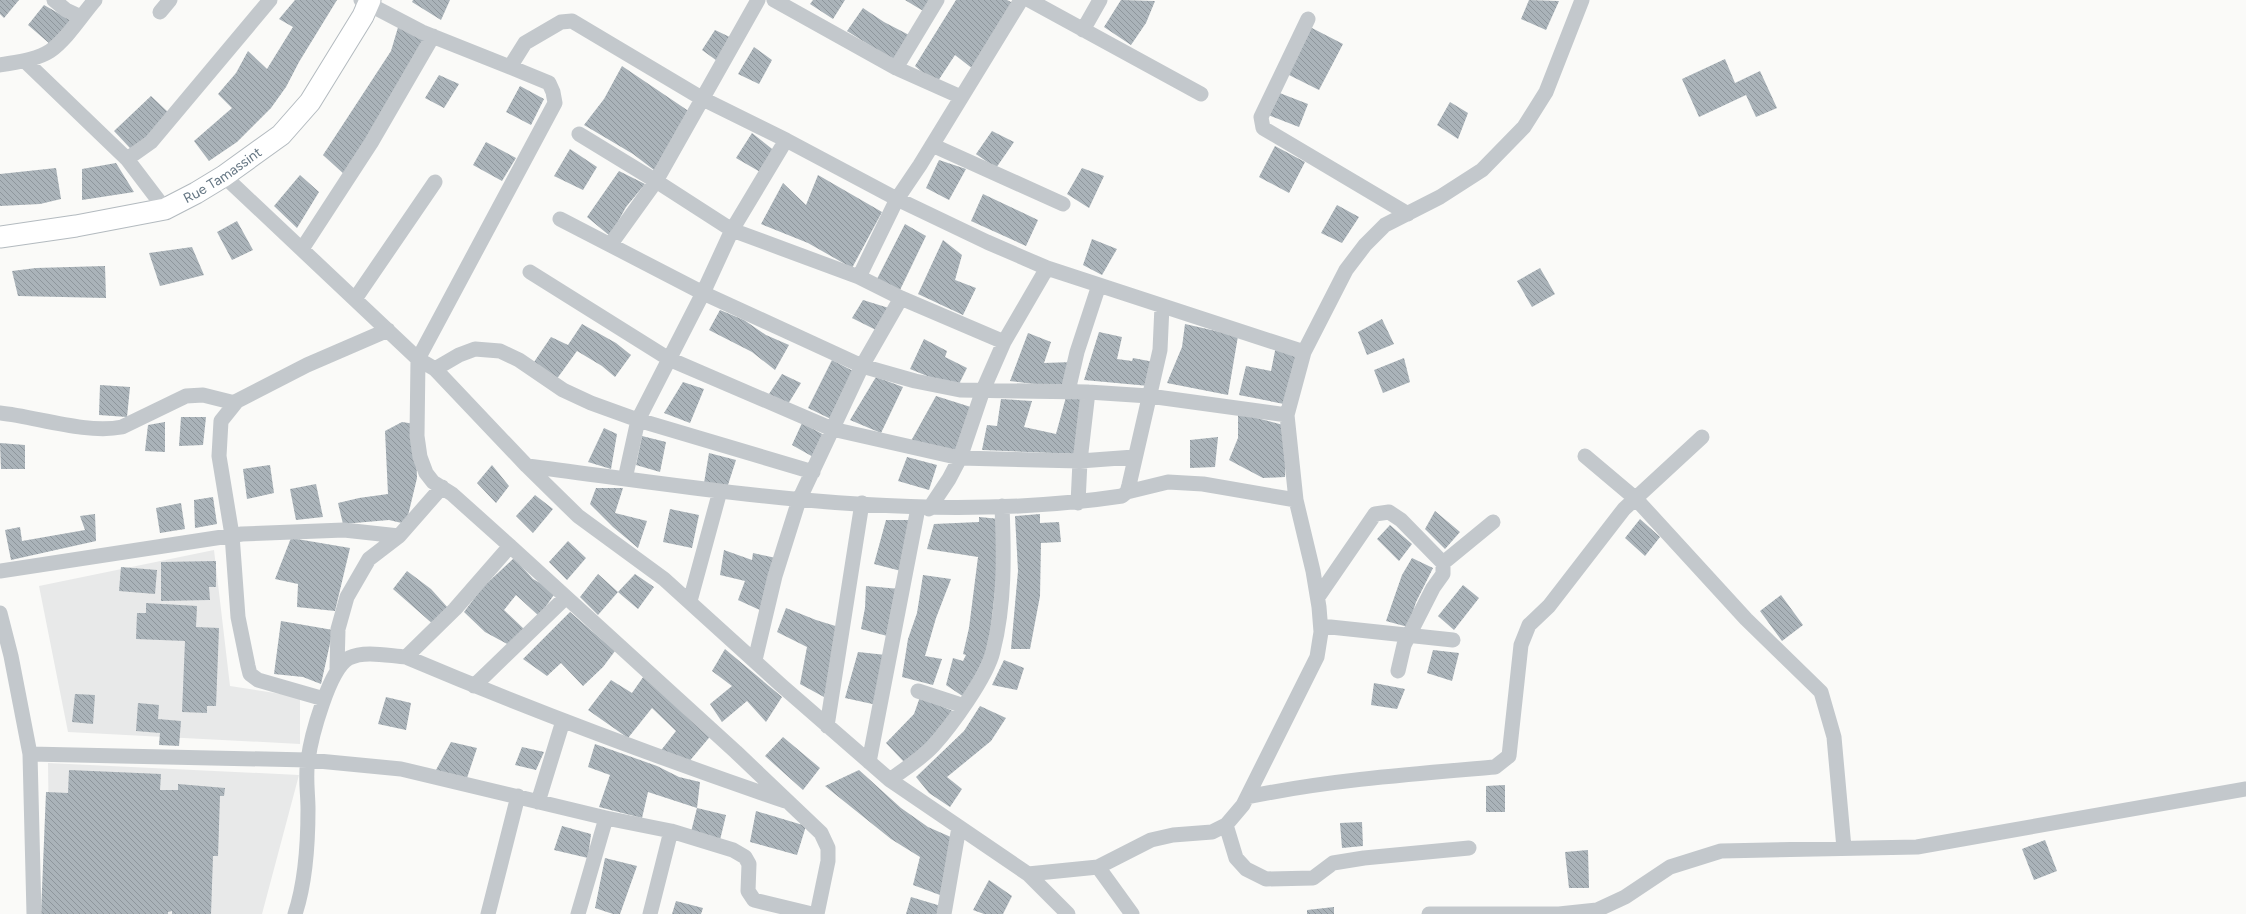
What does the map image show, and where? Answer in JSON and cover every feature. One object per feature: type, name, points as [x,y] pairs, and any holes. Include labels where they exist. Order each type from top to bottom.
[{"type":"main road","name":"Rue Tamassint","points":[[0,237],[76,226],[164,209],[196,193],[224,176],[256,155],[281,135],[310,102],[367,1]]},
{"type":"street","points":[[54,0],[66,10],[81,17]]},
{"type":"street","points":[[0,65],[25,61],[50,51],[95,0]]},
{"type":"street","points":[[160,12],[170,0]]},
{"type":"street","points":[[127,159],[151,142],[270,0]]},
{"type":"street","points":[[610,245],[656,181],[758,0]]},
{"type":"street","points":[[774,0],[896,68],[961,97]]},
{"type":"street","points":[[896,68],[937,0]]},
{"type":"street","points":[[860,277],[897,199],[1022,0]]},
{"type":"street","points":[[1029,0],[1201,94]]},
{"type":"street","points":[[1084,30],[1100,0]]},
{"type":"street","points":[[367,1],[433,36],[549,83],[553,92],[555,103],[418,359],[417,436],[420,458],[426,473],[510,546],[821,832],[828,848],[828,861],[817,914]]},
{"type":"street","points":[[1028,874],[1098,867],[1151,840],[1173,835],[1212,832],[1226,825],[1243,805],[1317,657],[1321,626],[1318,597],[1296,500],[1286,415],[1304,352],[1346,270],[1365,245],[1385,225],[1440,197],[1482,170],[1524,127],[1546,92],[1580,1]]},
{"type":"street","points":[[1308,19],[1261,117],[1263,128],[1408,214]]},
{"type":"street","points":[[510,67],[524,43],[561,22],[572,21],[703,99],[786,140],[897,199],[1047,268],[1304,352]]},
{"type":"street","points":[[302,248],[371,143],[433,36]]},
{"type":"street","points":[[25,61],[127,159],[164,209]]},
{"type":"street","points":[[579,134],[732,230],[860,277],[901,298],[1004,342]]},
{"type":"street","points":[[626,479],[638,420],[703,293],[732,230],[786,140]]},
{"type":"street","points":[[932,145],[1063,204]]},
{"type":"street","points":[[224,176],[418,359],[435,369],[527,466],[578,516],[664,578],[890,780],[1028,874],[1068,914]]},
{"type":"street","points":[[355,299],[435,182]]},
{"type":"street","points":[[560,219],[703,293],[862,366],[942,388],[1068,391],[1149,396],[1286,415]]},
{"type":"street","points":[[869,762],[923,508],[949,478],[960,458],[983,390],[1004,342],[1047,268]]},
{"type":"street","points":[[530,272],[669,360],[832,429],[960,458],[1080,461],[1134,457]]},
{"type":"street","points":[[1068,391],[1077,352],[1099,285]]},
{"type":"street","points":[[755,660],[775,576],[798,500],[813,472],[862,366],[901,298]]},
{"type":"street","points":[[1127,492],[1160,350],[1162,306]]},
{"type":"street","points":[[324,699],[258,680],[250,674],[238,617],[232,535],[219,456],[221,421],[235,403],[307,365],[388,330]]},
{"type":"street","points":[[435,369],[459,355],[475,349],[500,351],[519,360],[563,390],[591,403],[638,420],[813,472]]},
{"type":"street","points":[[1078,503],[1080,461],[1088,392]]},
{"type":"street","points":[[0,413],[52,423],[112,428],[122,426],[186,396],[203,395],[235,403]]},
{"type":"street","points":[[1247,797],[1290,788],[1377,777],[1495,767],[1504,762],[1509,756],[1521,645],[1529,625],[1549,606],[1624,509],[1702,437]]},
{"type":"street","points":[[1585,456],[1636,499],[1746,619],[1821,692],[1834,737],[1844,848]]},
{"type":"street","points":[[527,466],[798,500],[923,508],[1078,503],[1122,496],[1127,492],[1175,483],[1203,484],[1296,500]]},
{"type":"street","points":[[295,914],[306,865],[308,827],[308,760],[324,699],[337,668],[338,629],[350,590],[369,559],[399,536],[442,487]]},
{"type":"street","points":[[690,601],[720,490]]},
{"type":"street","points":[[828,726],[862,503]]},
{"type":"street","points":[[890,780],[932,746],[964,706],[993,653],[1000,610],[1004,559],[1002,506]]},
{"type":"street","points":[[1318,597],[1375,514],[1389,512],[1401,520],[1443,563],[1443,574],[1433,588],[1404,645],[1398,671]]},
{"type":"street","points":[[1443,563],[1493,522]]},
{"type":"street","points":[[0,571],[232,535],[344,530],[399,536]]},
{"type":"street","points":[[406,657],[455,609],[510,546]]},
{"type":"street","points":[[474,686],[565,598]]},
{"type":"street","points":[[0,613],[11,656],[30,754],[34,914]]},
{"type":"street","points":[[1321,626],[1453,640]]},
{"type":"street","points":[[337,668],[350,658],[371,654],[406,657],[563,721],[676,763],[790,802]]},
{"type":"street","points":[[918,691],[964,706]]},
{"type":"street","points":[[538,802],[563,721]]},
{"type":"street","points":[[30,754],[308,760],[401,769],[606,818],[671,831],[733,850],[745,857],[749,864],[748,891],[754,900],[812,914]]},
{"type":"street","points":[[1429,914],[1559,914],[1597,910],[1625,897],[1670,867],[1721,851],[1917,847],[2246,789]]},
{"type":"street","points":[[488,914],[518,796]]},
{"type":"street","points":[[578,914],[606,818]]},
{"type":"street","points":[[1226,825],[1236,858],[1246,869],[1266,879],[1313,878],[1333,863],[1469,848]]},
{"type":"street","points":[[944,914],[958,827]]},
{"type":"street","points":[[650,914],[671,831]]},
{"type":"street","points":[[1098,867],[1132,914]]},
{"type":"shaded area","points":[[214,550],[230,686],[300,697],[300,744],[68,732],[39,586]]},
{"type":"shaded area","points":[[48,763],[299,775],[262,914],[50,914]]},
{"type":"building","points":[[0,0],[19,0],[4,18],[0,14]]},
{"type":"building","points":[[295,0],[337,0],[299,62],[286,87],[271,108],[237,142],[209,161],[194,141],[232,108],[218,94],[236,73],[248,51],[267,69],[293,27],[279,19]]},
{"type":"building","points":[[413,0],[450,0],[441,20],[412,2]]},
{"type":"building","points":[[813,0],[845,0],[833,19],[810,4]]},
{"type":"building","points":[[905,0],[931,0],[925,12]]},
{"type":"building","points":[[956,0],[1007,0],[1015,4],[973,69],[955,55],[936,84],[915,66]]},
{"type":"building","points":[[1121,0],[1155,1],[1146,23],[1131,45],[1104,27]]},
{"type":"building","points":[[1529,0],[1559,1],[1546,30],[1521,19]]},
{"type":"building","points":[[44,5],[72,21],[50,44],[28,25]]},
{"type":"building","points":[[863,8],[884,22],[909,35],[893,60],[847,31]]},
{"type":"building","points":[[399,24],[428,41],[345,175],[323,155],[391,51]]},
{"type":"building","points":[[1310,27],[1343,44],[1319,90],[1285,73]]},
{"type":"building","points":[[715,30],[734,39],[720,63],[702,50]]},
{"type":"building","points":[[754,47],[772,60],[759,84],[738,74]]},
{"type":"building","points":[[1725,59],[1735,83],[1760,71],[1777,108],[1756,117],[1746,95],[1699,117],[1682,79]]},
{"type":"building","points":[[622,66],[690,112],[654,170],[633,154],[584,125],[604,99]]},
{"type":"building","points":[[439,75],[459,84],[444,108],[425,98]]},
{"type":"building","points":[[520,86],[544,99],[531,125],[506,112]]},
{"type":"building","points":[[1277,92],[1308,104],[1299,127],[1268,115]]},
{"type":"building","points":[[151,96],[169,113],[152,133],[131,149],[114,131]]},
{"type":"building","points":[[1450,102],[1468,113],[1458,139],[1437,125]]},
{"type":"building","points":[[992,131],[1014,142],[996,168],[976,154]]},
{"type":"building","points":[[752,133],[776,152],[762,173],[736,158]]},
{"type":"building","points":[[486,142],[516,158],[502,181],[473,165]]},
{"type":"building","points":[[1275,146],[1305,162],[1289,193],[1259,177]]},
{"type":"building","points":[[570,149],[597,167],[583,190],[554,176]]},
{"type":"building","points":[[939,160],[966,169],[949,200],[926,188]]},
{"type":"building","points":[[116,163],[134,192],[82,200],[82,169]]},
{"type":"building","points":[[56,168],[61,199],[40,204],[0,206],[0,174]]},
{"type":"building","points":[[1082,168],[1104,176],[1089,208],[1067,194]]},
{"type":"building","points":[[619,171],[645,184],[626,207],[610,236],[587,217]]},
{"type":"building","points":[[300,175],[319,192],[297,228],[274,206]]},
{"type":"building","points":[[818,175],[882,212],[852,268],[808,243],[761,224],[783,183],[806,205]]},
{"type":"building","points":[[983,194],[1038,220],[1026,246],[971,221]]},
{"type":"building","points":[[1337,205],[1359,217],[1342,243],[1321,233]]},
{"type":"building","points":[[237,221],[253,250],[232,260],[217,232]]},
{"type":"building","points":[[905,224],[926,236],[900,290],[877,279]]},
{"type":"building","points":[[1092,239],[1117,249],[1102,275],[1083,265]]},
{"type":"building","points":[[943,240],[962,255],[955,280],[976,288],[963,315],[918,294]]},
{"type":"building","points":[[192,247],[204,275],[160,286],[149,253]]},
{"type":"building","points":[[105,266],[106,298],[18,296],[12,271],[36,268]]},
{"type":"building","points":[[1540,268],[1555,294],[1532,307],[1517,281]]},
{"type":"building","points":[[863,300],[892,309],[882,333],[852,318]]},
{"type":"building","points":[[720,310],[744,320],[766,335],[789,345],[775,370],[752,352],[709,330]]},
{"type":"building","points":[[1382,319],[1394,344],[1367,355],[1358,332]]},
{"type":"building","points":[[582,324],[616,343],[631,355],[615,377],[602,366],[577,351],[556,380],[532,365],[551,337],[568,345]]},
{"type":"building","points":[[1185,324],[1238,336],[1228,395],[1167,383],[1182,347]]},
{"type":"building","points":[[1099,332],[1122,337],[1117,359],[1132,361],[1133,358],[1154,362],[1149,386],[1084,380]]},
{"type":"building","points":[[1028,333],[1051,342],[1044,363],[1073,362],[1067,388],[1010,381]]},
{"type":"building","points":[[924,339],[947,351],[945,357],[967,368],[957,388],[910,369]]},
{"type":"building","points":[[1276,346],[1299,350],[1289,405],[1239,395],[1246,366],[1271,371]]},
{"type":"building","points":[[1404,358],[1410,382],[1383,393],[1374,370]]},
{"type":"building","points":[[832,360],[857,373],[833,420],[808,408]]},
{"type":"building","points":[[782,374],[801,383],[788,404],[769,394]]},
{"type":"building","points":[[876,377],[903,387],[881,433],[850,420]]},
{"type":"building","points":[[683,382],[704,389],[690,423],[664,413]]},
{"type":"building","points":[[100,385],[130,387],[127,417],[99,415]]},
{"type":"building","points":[[936,396],[977,409],[956,455],[911,441]]},
{"type":"building","points":[[1066,397],[1086,400],[1077,454],[982,450],[987,425],[997,426],[1001,399],[1032,401],[1024,427],[1056,434]]},
{"type":"building","points":[[1238,413],[1287,426],[1285,477],[1263,478],[1229,460],[1238,438]]},
{"type":"building","points":[[181,417],[206,417],[203,445],[179,446]]},
{"type":"building","points":[[165,422],[165,452],[145,451],[148,425]]},
{"type":"building","points":[[402,422],[415,424],[417,478],[406,524],[389,520],[343,524],[338,503],[359,498],[388,494],[385,431]]},
{"type":"building","points":[[802,423],[826,436],[815,458],[792,445]]},
{"type":"building","points":[[604,428],[617,434],[611,469],[588,462]]},
{"type":"building","points":[[642,436],[666,442],[660,472],[636,465]]},
{"type":"building","points":[[1218,437],[1215,467],[1190,468],[1190,440]]},
{"type":"building","points":[[0,443],[25,445],[25,469],[1,469]]},
{"type":"building","points":[[709,453],[736,460],[727,488],[704,483]]},
{"type":"building","points":[[907,457],[937,465],[929,490],[898,481]]},
{"type":"building","points":[[270,465],[274,493],[247,499],[243,469]]},
{"type":"building","points":[[492,465],[509,486],[496,503],[477,483]]},
{"type":"building","points":[[316,484],[323,517],[296,520],[290,489]]},
{"type":"building","points":[[596,488],[623,488],[615,513],[647,521],[638,548],[613,527],[590,504]]},
{"type":"building","points":[[535,495],[553,509],[533,533],[516,516]]},
{"type":"building","points":[[213,497],[217,524],[195,528],[194,500]]},
{"type":"building","points":[[181,503],[185,529],[160,533],[156,508]]},
{"type":"building","points":[[670,509],[699,515],[692,548],[663,542]]},
{"type":"building","points":[[1435,511],[1460,532],[1445,549],[1425,529]]},
{"type":"building","points":[[95,514],[96,541],[11,560],[5,530],[20,527],[22,541],[85,530],[80,516]]},
{"type":"building","points":[[1040,514],[1040,523],[1059,522],[1061,542],[1041,543],[1040,596],[1030,649],[1011,649],[1018,571],[1015,516]]},
{"type":"building","points":[[979,517],[1000,519],[1000,545],[990,636],[985,658],[964,697],[946,685],[953,658],[963,661],[966,655],[963,654],[969,628],[978,557],[927,549],[934,524],[979,522]]},
{"type":"building","points":[[1640,519],[1660,537],[1645,556],[1625,538]]},
{"type":"building","points":[[886,520],[914,520],[901,571],[874,564]]},
{"type":"building","points":[[1390,525],[1412,544],[1399,561],[1377,539]]},
{"type":"building","points":[[291,538],[350,548],[335,611],[297,607],[298,584],[275,579]]},
{"type":"building","points":[[568,541],[586,558],[567,580],[549,562]]},
{"type":"building","points":[[724,550],[752,560],[753,553],[776,558],[762,611],[738,600],[745,581],[720,575]]},
{"type":"building","points":[[514,558],[533,579],[556,592],[539,616],[516,595],[504,610],[525,630],[511,646],[485,632],[464,612],[482,588]]},
{"type":"building","points":[[1412,558],[1433,568],[1416,602],[1408,627],[1386,621],[1402,575]]},
{"type":"building","points":[[216,561],[216,587],[209,587],[210,600],[161,601],[161,562]]},
{"type":"building","points":[[121,567],[157,570],[155,594],[119,591]]},
{"type":"building","points":[[407,571],[431,589],[449,609],[434,625],[393,589]]},
{"type":"building","points":[[598,574],[618,592],[598,615],[580,597]]},
{"type":"building","points":[[635,574],[654,587],[638,609],[618,592]]},
{"type":"building","points":[[923,575],[951,579],[936,618],[925,656],[942,659],[933,685],[902,677],[908,639],[917,613]]},
{"type":"building","points":[[1463,585],[1479,598],[1454,630],[1438,616]]},
{"type":"building","points":[[866,586],[900,589],[891,637],[861,629],[865,608]]},
{"type":"building","points":[[1781,595],[1803,625],[1782,641],[1760,611]]},
{"type":"building","points":[[146,603],[197,606],[196,627],[219,628],[216,706],[207,706],[207,713],[182,712],[185,641],[136,639],[137,613],[146,613]]},
{"type":"building","points":[[786,608],[816,620],[842,628],[824,697],[800,684],[807,647],[777,632]]},
{"type":"building","points":[[570,612],[615,651],[603,667],[583,686],[561,663],[547,676],[523,659]]},
{"type":"building","points":[[281,621],[333,630],[321,684],[303,677],[274,674]]},
{"type":"building","points":[[725,649],[782,697],[766,722],[747,701],[722,722],[710,704],[732,686],[712,671]]},
{"type":"building","points":[[1433,650],[1459,653],[1452,681],[1427,673]]},
{"type":"building","points":[[858,652],[886,655],[877,705],[845,698]]},
{"type":"building","points":[[1004,660],[1024,668],[1017,690],[992,685]]},
{"type":"building","points":[[646,673],[713,733],[687,764],[659,753],[676,731],[652,708],[628,738],[588,710],[611,680],[632,693]]},
{"type":"building","points":[[1374,683],[1405,689],[1397,709],[1371,705]]},
{"type":"building","points":[[75,694],[95,695],[93,724],[72,722]]},
{"type":"building","points":[[386,697],[411,703],[406,730],[378,724]]},
{"type":"building","points":[[920,697],[955,712],[939,732],[905,763],[886,743],[914,714]]},
{"type":"building","points":[[138,703],[159,705],[158,719],[181,721],[179,746],[159,745],[160,733],[136,731]]},
{"type":"building","points":[[980,706],[1006,718],[991,741],[947,777],[962,789],[950,807],[929,793],[916,777],[964,731]]},
{"type":"building","points":[[783,737],[820,768],[803,790],[765,756]]},
{"type":"building","points":[[451,742],[477,748],[466,781],[436,770]]},
{"type":"building","points":[[595,744],[657,766],[679,777],[700,782],[697,808],[648,792],[642,818],[599,807],[610,775],[588,767]]},
{"type":"building","points":[[522,747],[544,752],[536,770],[515,765]]},
{"type":"building","points":[[69,770],[161,774],[160,790],[178,790],[178,784],[225,788],[224,796],[220,796],[218,856],[213,856],[211,914],[172,914],[172,911],[168,912],[168,914],[41,914],[46,792],[68,793]]},
{"type":"building","points":[[859,770],[901,808],[928,827],[953,838],[940,895],[913,885],[920,857],[891,839],[825,786]]},
{"type":"building","points":[[1505,785],[1505,812],[1486,812],[1486,786]]},
{"type":"building","points":[[697,808],[726,815],[720,840],[691,832]]},
{"type":"building","points":[[756,811],[806,826],[797,855],[750,842]]},
{"type":"building","points":[[1362,822],[1363,846],[1342,848],[1340,823]]},
{"type":"building","points":[[562,826],[591,834],[588,858],[554,850]]},
{"type":"building","points":[[2045,840],[2057,871],[2034,880],[2022,849]]},
{"type":"building","points":[[1588,850],[1589,888],[1569,888],[1565,852]]},
{"type":"building","points":[[605,858],[637,866],[620,914],[613,914],[595,908]]},
{"type":"building","points":[[989,880],[1012,896],[1003,914],[984,914],[973,910]]},
{"type":"building","points":[[911,897],[941,906],[939,914],[906,914]]},
{"type":"building","points":[[676,901],[703,908],[701,914],[672,914]]},
{"type":"building","points":[[1334,907],[1334,914],[1307,914],[1307,910]]}]
